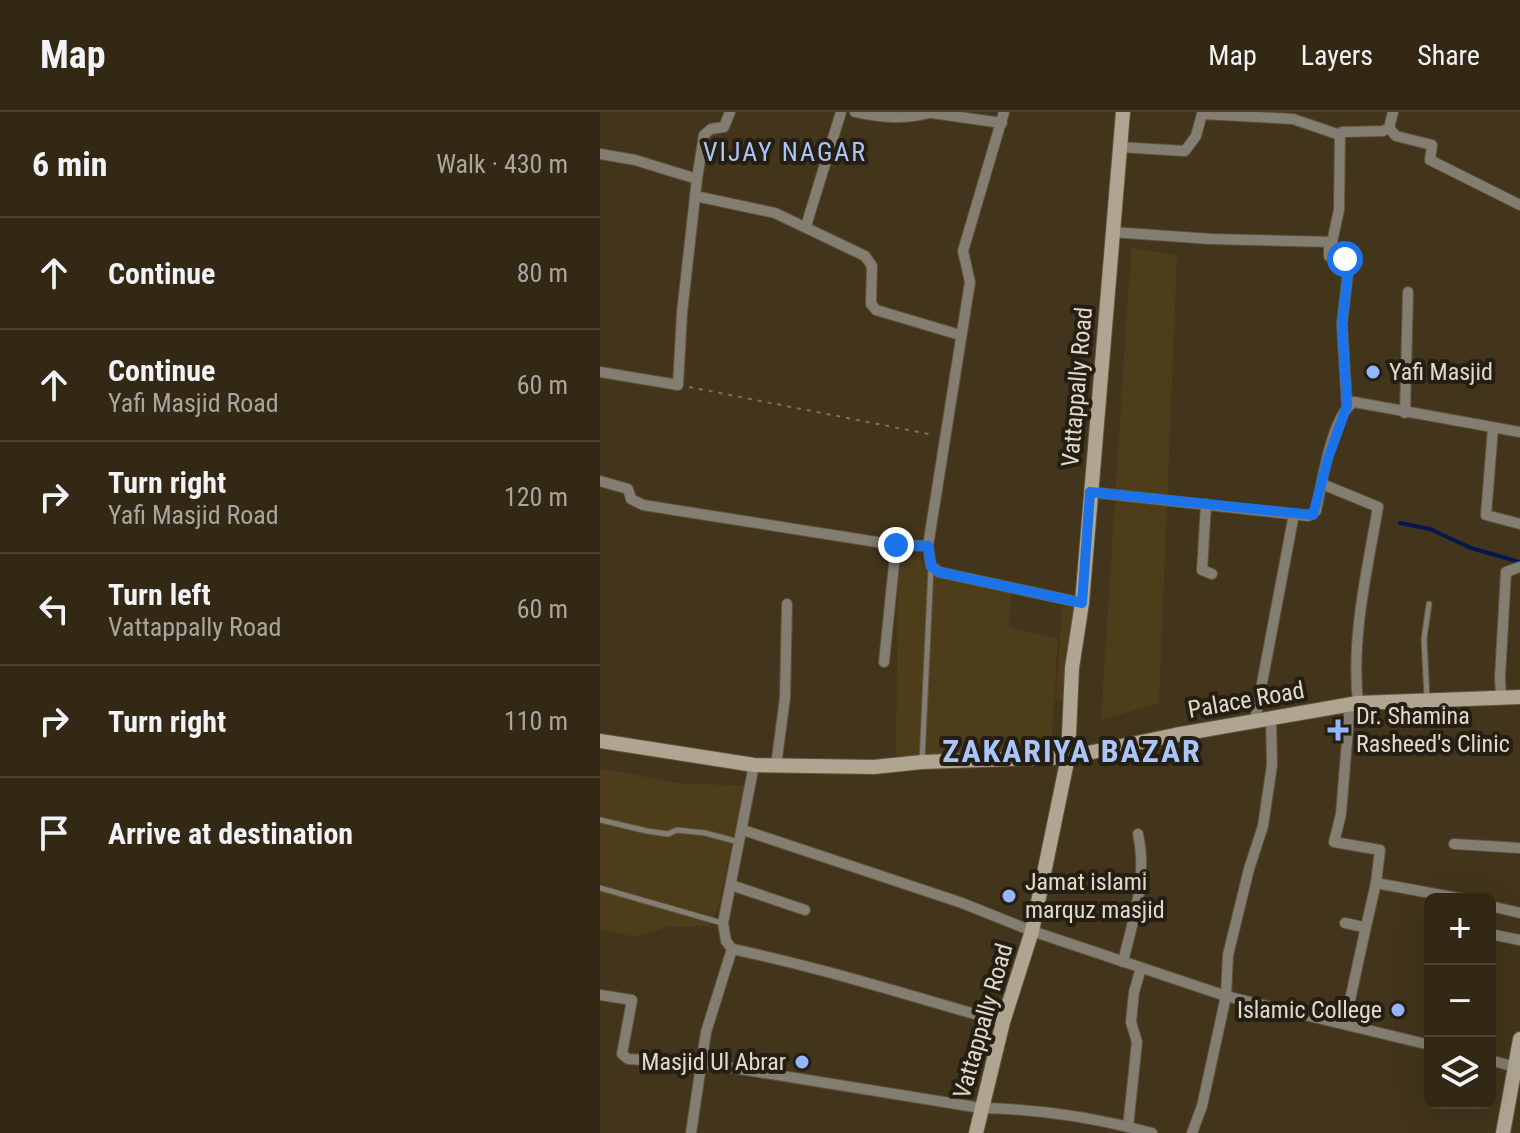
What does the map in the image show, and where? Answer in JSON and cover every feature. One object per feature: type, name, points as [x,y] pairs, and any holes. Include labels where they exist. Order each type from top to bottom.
[{"type":"main road","name":"Vattappally Road","points":[[976,1133],[1003,1022],[1032,931],[1068,757],[1072,668],[1082,603],[1123,112]]},
{"type":"main road","name":"Palace Road","points":[[600,741],[754,765],[874,767],[922,762],[1068,757],[1354,703],[1520,697]]},
{"type":"main road","points":[[1503,1133],[1520,1039]]},
{"type":"street","points":[[600,372],[678,385],[682,313],[704,135],[711,129],[724,127],[730,112]]},
{"type":"street","points":[[806,226],[841,112]]},
{"type":"street","points":[[855,112],[883,118],[913,117],[932,112],[1003,117],[963,251],[970,282],[928,546],[931,566],[939,572],[1082,603]]},
{"type":"street","points":[[1340,135],[1342,132],[1383,131],[1389,128],[1393,112]]},
{"type":"street","points":[[1119,147],[1185,151],[1196,136],[1202,114],[1293,119],[1340,135]]},
{"type":"street","points":[[1389,128],[1396,136],[1432,145],[1430,160],[1520,205]]},
{"type":"street","points":[[1112,232],[1329,242],[1333,239],[1339,210],[1340,135]]},
{"type":"street","points":[[600,154],[635,160],[697,179]]},
{"type":"street","points":[[695,196],[750,206],[806,226],[870,260],[871,304],[876,310],[960,335]]},
{"type":"street","points":[[1090,492],[1313,515],[1335,435],[1347,406],[1342,324],[1349,264],[1345,259],[1329,256],[1329,242]]},
{"type":"street","points":[[1405,413],[1408,292]]},
{"type":"street","points":[[1347,406],[1354,402],[1520,432]]},
{"type":"street","points":[[1493,428],[1486,515],[1520,524]]},
{"type":"street","points":[[600,481],[628,489],[631,499],[643,505],[896,545],[928,546]]},
{"type":"street","points":[[1322,484],[1378,507],[1358,622],[1354,703],[1341,814],[1334,842],[1380,850],[1376,883],[1345,1023]]},
{"type":"street","points":[[1206,504],[1202,570],[1212,574]]},
{"type":"street","points":[[1255,720],[1294,514]]},
{"type":"street","points":[[884,662],[896,545]]},
{"type":"street","points":[[1501,698],[1506,572],[1520,567]]},
{"type":"street","points":[[776,766],[785,698],[787,604]]},
{"type":"street","points":[[1192,1133],[1202,1106],[1226,996],[1228,955],[1263,826],[1272,765],[1271,718]]},
{"type":"street","points":[[754,765],[723,923],[726,941],[732,949],[817,968],[1003,1022]]},
{"type":"street","points":[[1123,962],[1140,902],[1138,834]]},
{"type":"street","points":[[742,836],[962,903],[1032,931],[1226,996],[1424,1043]]},
{"type":"street","points":[[1454,844],[1520,848]]},
{"type":"street","points":[[1376,883],[1430,893]]},
{"type":"street","points":[[731,885],[805,910]]},
{"type":"street","points":[[1496,907],[1520,913]]},
{"type":"street","points":[[1345,923],[1363,927],[1365,931]]},
{"type":"street","points":[[1496,935],[1520,940]]},
{"type":"street","points":[[691,1133],[706,1032],[732,949]]},
{"type":"street","points":[[1128,1127],[1137,1042],[1131,1022],[1134,992],[1141,968]]},
{"type":"street","points":[[600,995],[632,1000],[622,1054],[625,1057],[703,1063],[981,1108],[1016,1108],[1152,1133]]},
{"type":"street","points":[[1496,1062],[1515,1067]]},
{"type":"lane","points":[[922,762],[931,566]]},
{"type":"lane","points":[[1427,700],[1424,639],[1429,604]]},
{"type":"lane","points":[[600,820],[668,834],[677,830],[742,836]]},
{"type":"lane","points":[[600,888],[723,923]]},
{"type":"path","points":[[678,385],[943,437]]},
{"type":"shaded area","points":[[1131,247],[1177,256],[1159,703],[1101,720]]},
{"type":"shaded area","points":[[920,557],[928,574],[1011,590],[1009,627],[1058,639],[1051,749],[896,756],[898,559]]},
{"type":"shaded area","points":[[1062,606],[1077,607],[1065,701],[1056,698]]},
{"type":"shaded area","points":[[600,768],[683,784],[744,785],[719,905],[709,926],[668,927],[634,937],[600,929]]},
{"type":"waterway","points":[[1400,523],[1430,529],[1471,548],[1520,562]]},
{"type":"place","name":"Yafi Masjid","points":[[1373,372]]},
{"type":"place","name":"Dr. Shamina Rasheed's Clinic","points":[[1338,730]]},
{"type":"place","name":"Jamat islami marquz masjid","points":[[1009,896]]},
{"type":"place","name":"Islamic College","points":[[1398,1010]]},
{"type":"place","name":"Masjid Ul Abrar","points":[[802,1062]]},
{"type":"district","name":"VIJAY NAGAR","points":[[785,152]]},
{"type":"district","name":"ZAKARIYA BAZAR","points":[[1072,751]]},
{"type":"route","points":[[896,545],[928,546],[931,566],[939,572],[1082,603],[1090,492],[1313,515],[1335,435],[1347,406],[1342,324],[1349,264],[1345,259]]}]
